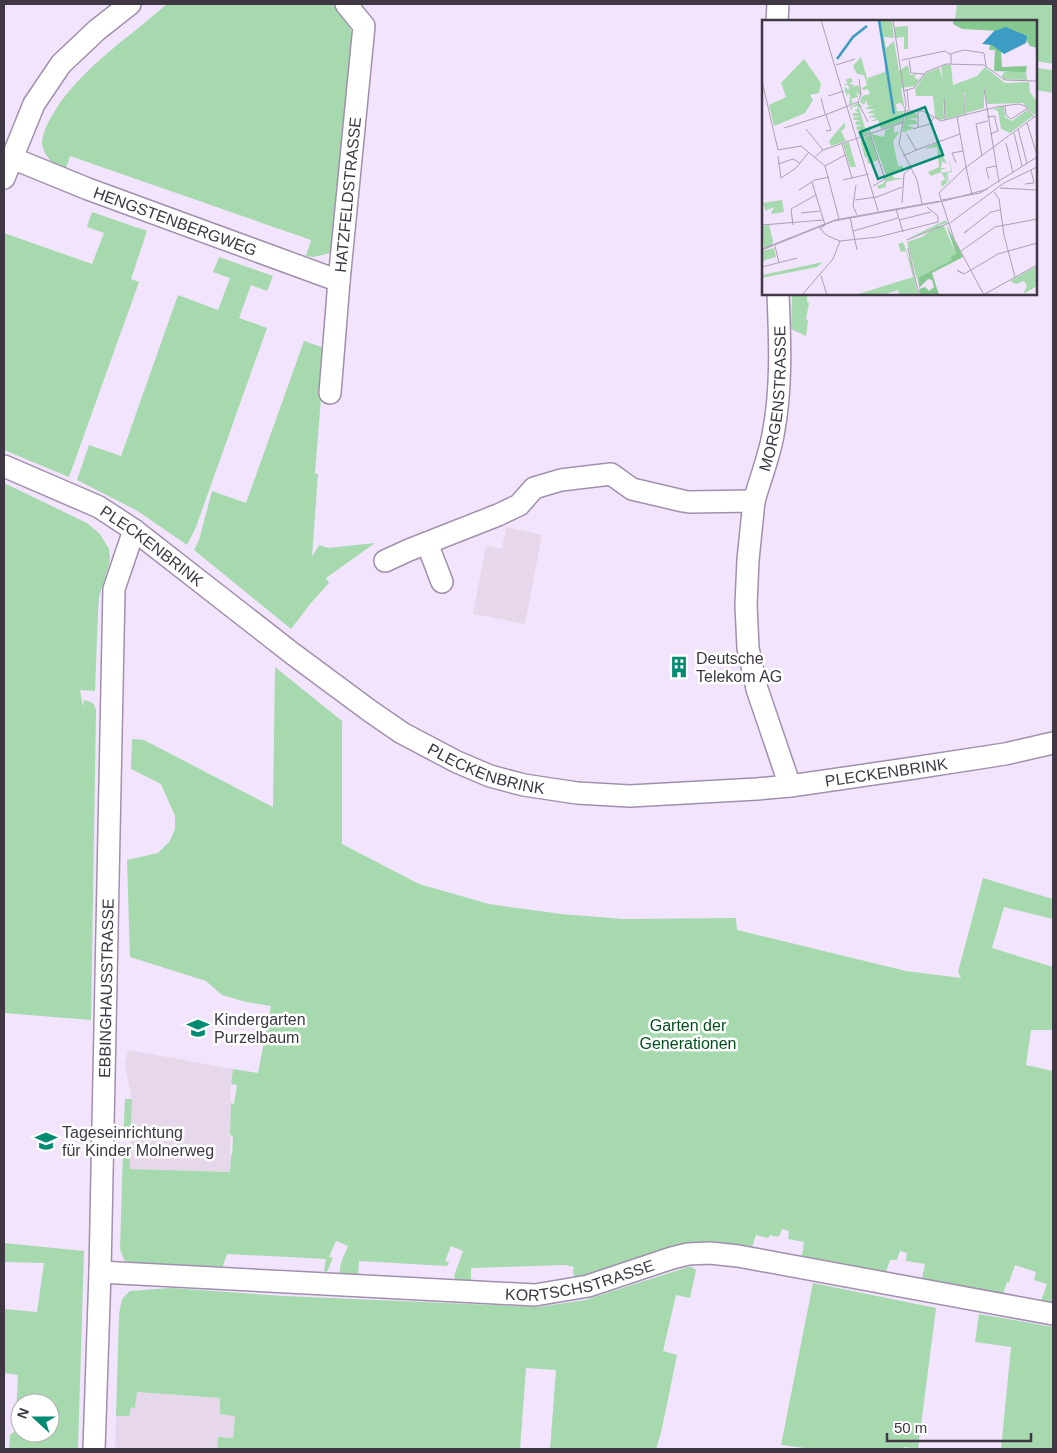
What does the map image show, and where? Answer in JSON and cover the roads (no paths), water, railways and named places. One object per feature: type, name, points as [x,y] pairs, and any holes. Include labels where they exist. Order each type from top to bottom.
[{"type":"street","points":[[8,168],[34,104],[61,64],[97,30],[130,4]]},
{"type":"street","name":"HATZFELDSTRASSE","points":[[330,393],[364,26],[346,4]]},
{"type":"street","points":[[778,4],[778,20]]},
{"type":"street","name":"HENGSTENBERGWEG","points":[[8,168],[88,189],[339,281]]},
{"type":"street","name":"MORGENSTRASSE","points":[[778,295],[779,372],[777,411],[773,437],[754,502],[746,605],[748,648],[757,689],[790,786]]},
{"type":"street","name":"PLECKENBRINK","points":[[4,466],[99,507],[134,530],[282,646],[402,733],[457,762],[490,776],[524,785],[568,792],[630,796],[790,786],[1005,754],[1053,743]]},
{"type":"street","points":[[385,562],[409,550],[498,515],[519,505],[534,488],[561,480],[611,474],[632,488],[689,502],[754,502]]},
{"type":"street","name":"EBBINGHAUSSTRASSE","points":[[94,1449],[100,1272],[114,589],[134,530]]},
{"type":"street","points":[[427,543],[442,582]]},
{"type":"street","name":"KORTSCHSTRASSE","points":[[100,1272],[535,1295],[588,1286],[688,1254],[710,1253],[738,1256],[1053,1314]]},
{"type":"place","name":"Deutsche Telekom AG","points":[[679,667]]},
{"type":"place","name":"Kindergarten Purzelbaum","points":[[198,1028]]},
{"type":"place","name":"Tageseinrichtung für Kinder Molnerweg","points":[[46,1141]]},
{"type":"park label","name":"Garten der Generationen","points":[[688,1034]]}]
